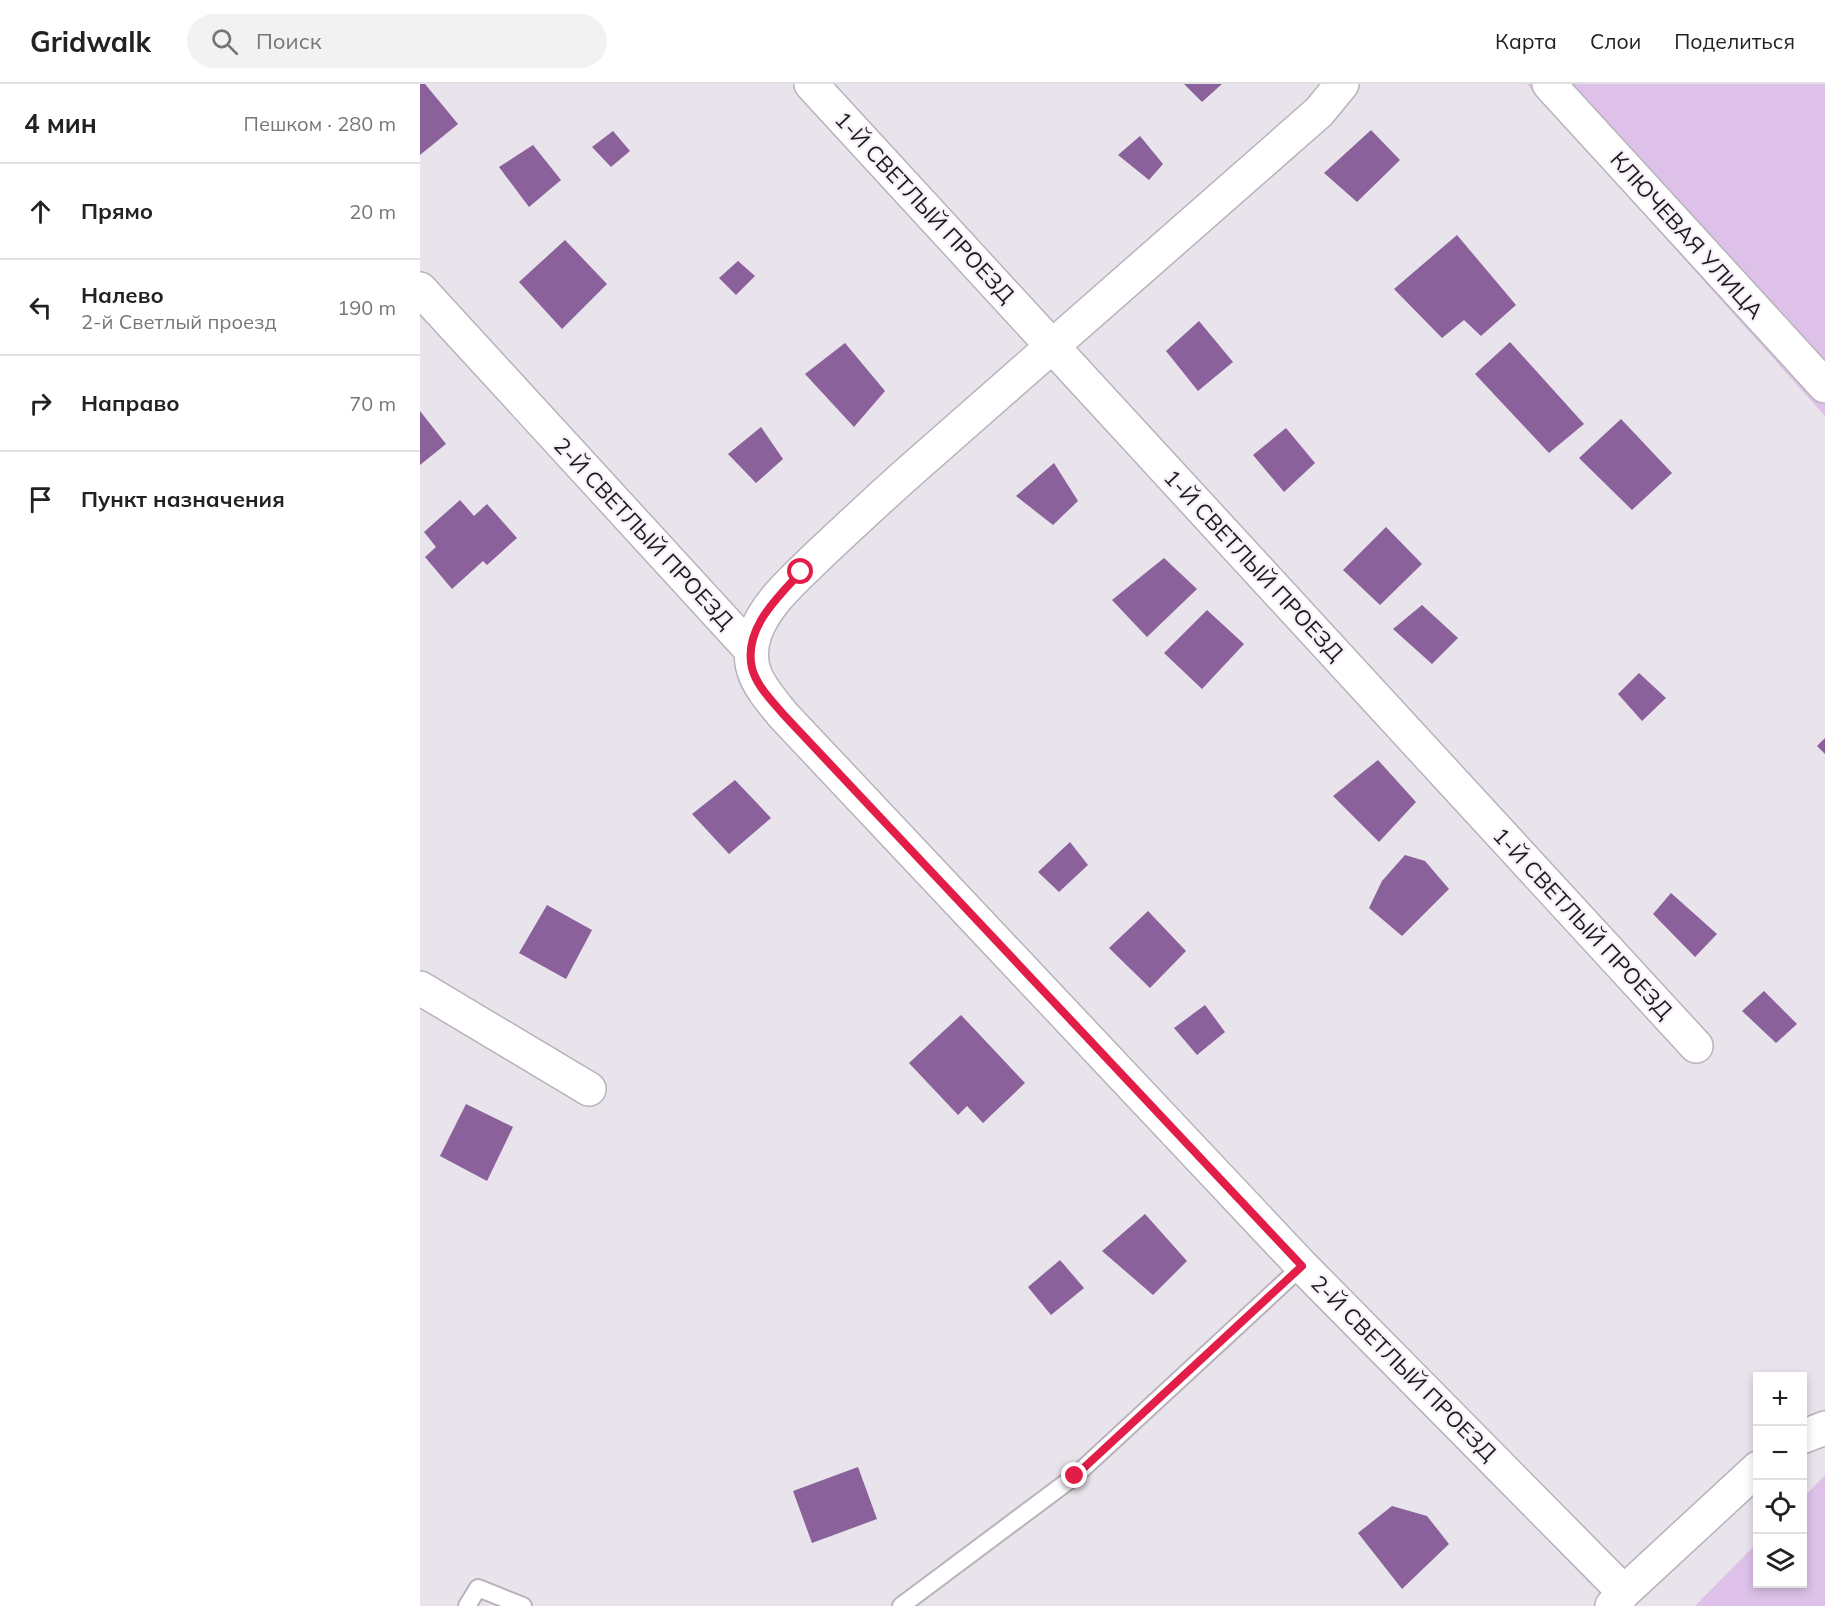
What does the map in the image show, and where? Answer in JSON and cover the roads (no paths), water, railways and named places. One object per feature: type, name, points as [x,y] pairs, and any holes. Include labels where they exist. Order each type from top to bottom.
[{"type":"street","name":"1-Й СВЕТЛЫЙ ПРОЕЗД","points":[[811,84],[1696,1046]]},
{"type":"street","points":[[751,650],[755,633],[772,604],[801,572],[860,516],[1319,112],[1342,84]]},
{"type":"street","name":"КЛЮЧЕВАЯ УЛИЦА","points":[[1549,84],[1825,386]]},
{"type":"street","name":"2-Й СВЕТЛЫЙ ПРОЕЗД","points":[[420,289],[751,650],[752,669],[762,689],[783,714],[1618,1599]]},
{"type":"street","points":[[420,988],[589,1089]]},
{"type":"street","points":[[1807,1435],[1825,1428]]},
{"type":"street","points":[[1618,1599],[1753,1473]]},
{"type":"lane","points":[[901,1606],[1075,1476],[1302,1266]]},
{"type":"lane","points":[[467,1606],[478,1588],[523,1606]]}]
